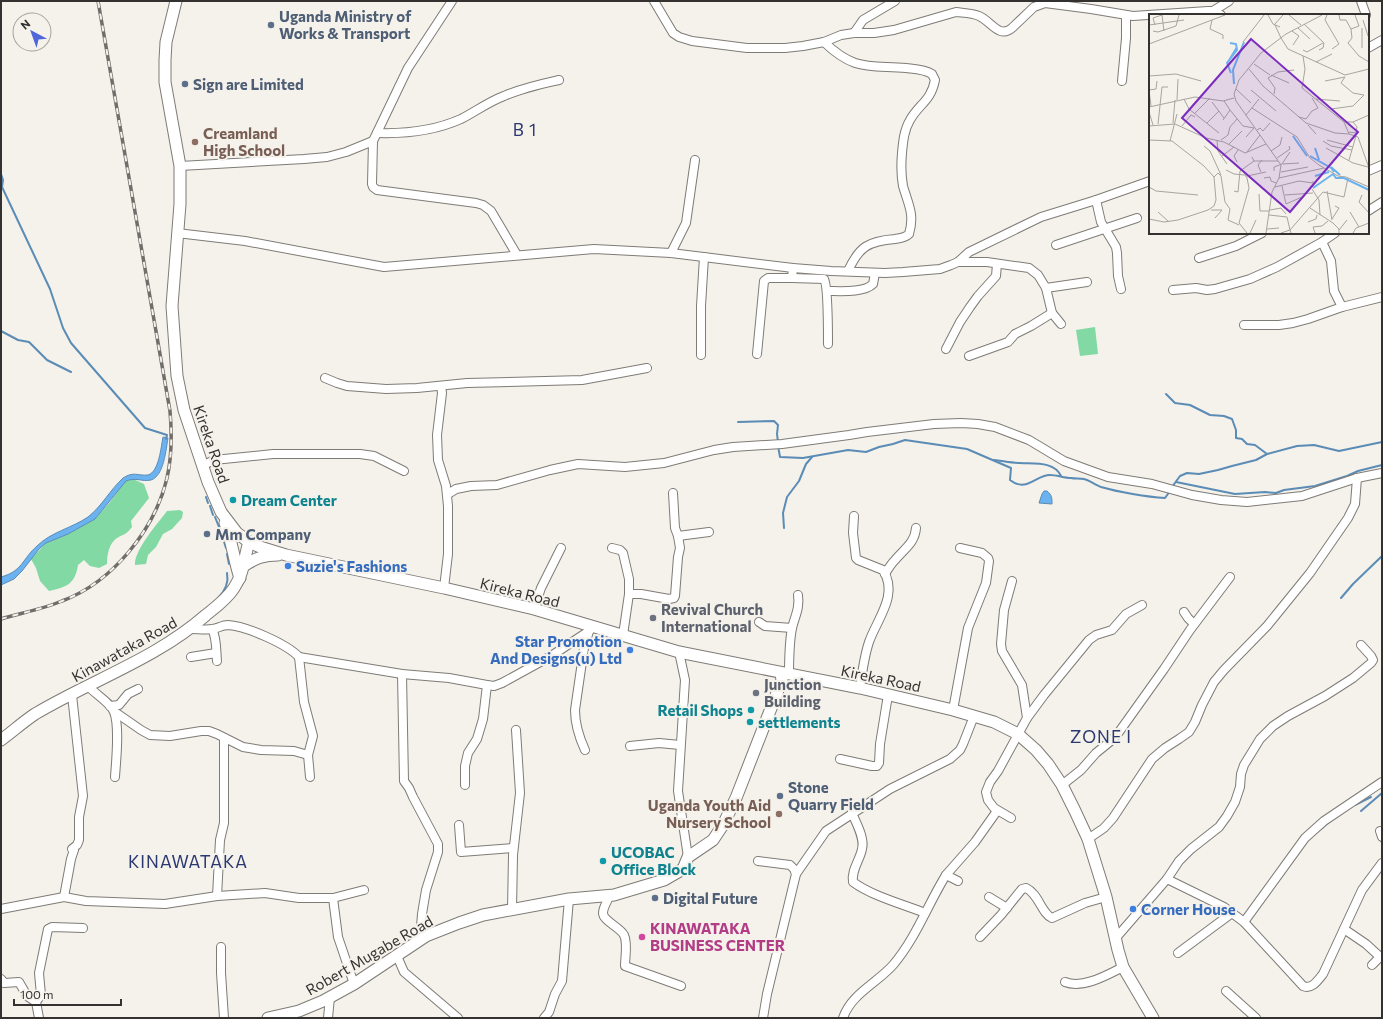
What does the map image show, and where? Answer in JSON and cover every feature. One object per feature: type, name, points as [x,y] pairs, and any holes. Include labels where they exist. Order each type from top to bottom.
[{"type":"main road","name":"Kireka Road","points":[[176,1],[166,42],[165,82],[180,166],[180,204],[172,306],[177,376],[184,410],[202,466],[221,512],[237,533],[249,542],[260,547],[286,555],[444,588],[534,610],[591,629],[623,635],[679,652],[860,688],[953,710],[994,722],[1018,734],[1036,750],[1048,764],[1062,785],[1088,839],[1106,897],[1123,967],[1153,1018]]},
{"type":"main road","points":[[221,512],[228,529],[235,563],[240,578]]},
{"type":"main road","name":"Kinawataka Road","points":[[1,740],[34,715],[151,654],[191,629],[222,602],[234,589],[245,565],[249,542]]},
{"type":"main road","points":[[245,565],[264,555],[286,555]]},
{"type":"main road","name":"Robert Mugabe Road","points":[[268,1018],[299,1011],[330,998],[354,984],[426,936],[477,917],[569,899],[610,895],[664,880],[684,869],[688,857],[713,840],[723,825],[736,798],[785,674]]},
{"type":"street","points":[[452,1],[408,68],[373,141],[372,184],[375,189],[483,205],[491,211],[517,255]]},
{"type":"street","points":[[654,1],[673,33],[679,37],[692,41],[747,48],[785,48],[824,42],[841,35],[854,32],[874,33],[894,30],[956,12],[967,13],[980,17],[1004,32],[1012,28],[1035,4],[1045,3],[1091,9],[1126,16],[1149,15]]},
{"type":"street","points":[[854,32],[863,20],[895,1]]},
{"type":"street","points":[[1161,14],[1213,11],[1229,1]]},
{"type":"street","points":[[1361,1],[1366,14]]},
{"type":"street","points":[[1213,11],[1219,14]]},
{"type":"street","points":[[1122,81],[1126,38],[1126,16]]},
{"type":"street","points":[[1369,47],[1382,40]]},
{"type":"street","points":[[824,42],[841,57],[851,62],[870,66],[919,69],[932,74],[935,80],[932,91],[927,100],[909,120],[904,136],[901,167],[904,188],[911,210],[912,220],[909,234],[902,238],[883,240],[867,245],[856,254],[848,271]]},
{"type":"street","points":[[377,133],[401,134],[438,126],[460,119],[502,96],[559,80]]},
{"type":"street","points":[[180,166],[327,157],[346,152],[373,141]]},
{"type":"street","points":[[671,253],[686,222],[695,160]]},
{"type":"street","points":[[1369,170],[1382,164]]},
{"type":"street","points":[[177,233],[245,241],[384,267],[594,249],[671,253],[793,268],[875,273],[903,272],[940,269],[958,262],[969,252],[1041,218],[1149,180]]},
{"type":"street","points":[[1096,200],[1099,216],[1104,229],[1116,247],[1118,276],[1121,289]]},
{"type":"street","points":[[1369,210],[1382,202]]},
{"type":"street","points":[[1056,245],[1136,218]]},
{"type":"street","points":[[1199,258],[1236,246],[1260,234]]},
{"type":"street","points":[[1173,290],[1196,288],[1215,290],[1250,279],[1277,267],[1334,234]]},
{"type":"street","points":[[1322,242],[1331,261],[1334,291],[1342,307]]},
{"type":"street","points":[[701,355],[701,306],[704,257]]},
{"type":"street","points":[[958,262],[980,262],[1029,268],[1038,275],[1046,288],[1052,313],[1061,324]]},
{"type":"street","points":[[946,349],[960,322],[970,307],[996,276],[997,264]]},
{"type":"street","points":[[792,278],[793,268]]},
{"type":"street","points":[[827,291],[850,291],[868,288],[873,284],[875,273]]},
{"type":"street","points":[[757,354],[764,281],[768,278],[824,279],[827,291],[828,344]]},
{"type":"street","points":[[1046,288],[1087,282]]},
{"type":"street","points":[[1244,325],[1279,325],[1293,323],[1342,307],[1382,297]]},
{"type":"street","points":[[969,356],[1008,342],[1015,334],[1052,313]]},
{"type":"street","points":[[325,378],[347,386],[386,389],[467,383],[582,380],[647,368]]},
{"type":"street","points":[[441,386],[442,393],[438,435],[438,460],[448,494],[448,554],[444,588]]},
{"type":"street","points":[[448,494],[456,489],[471,486],[497,485],[550,470],[578,464],[625,467],[664,463],[727,448],[778,444],[934,424],[978,424],[995,427],[1030,440],[1064,461],[1108,477],[1152,484],[1221,500],[1247,502],[1302,496],[1357,478],[1382,473]]},
{"type":"street","points":[[202,466],[214,460],[273,454],[360,454],[374,456],[404,471]]},
{"type":"street","points":[[1088,839],[1104,828],[1113,818],[1152,759],[1165,748],[1189,732],[1196,722],[1202,705],[1214,682],[1267,626],[1310,573],[1348,518],[1355,504],[1357,478]]},
{"type":"street","points":[[629,594],[641,594],[668,599],[674,598],[680,548],[675,528],[673,493]]},
{"type":"street","points":[[854,516],[856,558],[883,570],[888,579],[888,598],[869,642],[860,688]]},
{"type":"street","points":[[886,574],[895,560],[909,546],[915,535],[916,528]]},
{"type":"street","points":[[678,536],[709,532]]},
{"type":"street","points":[[534,610],[541,588],[561,548]]},
{"type":"street","points":[[612,548],[623,552],[629,579],[629,594],[623,635]]},
{"type":"street","points":[[953,710],[968,628],[986,583],[989,561],[988,558],[982,553],[960,548]]},
{"type":"street","points":[[1062,785],[1081,770],[1096,753],[1119,732],[1194,624],[1230,577]]},
{"type":"street","points":[[1012,581],[1004,610],[1001,644],[1005,658],[1019,677],[1022,685],[1027,718]]},
{"type":"street","points":[[785,674],[792,628],[798,610],[798,595]]},
{"type":"street","points":[[1011,818],[997,811],[988,800],[986,792],[1027,718],[1044,694],[1089,640],[1096,635],[1112,630],[1126,614],[1142,606]]},
{"type":"street","points":[[1184,612],[1194,624]]},
{"type":"street","points":[[759,622],[765,626],[792,628]]},
{"type":"street","points":[[191,629],[212,629],[226,625],[246,628],[289,648],[299,657],[402,674],[449,678],[494,686],[551,656],[591,629]]},
{"type":"street","points":[[190,657],[216,657],[214,632],[212,629]]},
{"type":"street","points":[[585,750],[578,733],[575,720],[575,710],[584,648],[591,629]]},
{"type":"street","points":[[1115,939],[1167,879],[1179,861],[1191,849],[1219,827],[1228,816],[1240,787],[1241,774],[1244,765],[1260,739],[1288,716],[1325,696],[1353,678],[1371,663],[1373,660],[1371,656],[1361,645]]},
{"type":"street","points":[[679,652],[685,680],[678,791],[688,857]]},
{"type":"street","points":[[299,657],[304,702],[313,736],[308,755],[310,777]]},
{"type":"street","points":[[402,674],[404,781],[438,844],[438,852],[426,890],[422,914],[421,928],[426,936]]},
{"type":"street","points":[[465,785],[465,766],[468,754],[477,739],[483,720],[487,685]]},
{"type":"street","points":[[88,686],[112,709],[150,735],[170,736],[201,731],[217,734],[243,747],[261,750],[294,751],[308,755]]},
{"type":"street","points":[[112,709],[119,705],[128,694],[138,689]]},
{"type":"street","points":[[64,897],[74,850],[72,849],[80,840],[79,817],[83,796],[72,695]]},
{"type":"street","points":[[840,759],[877,766],[879,763],[880,744],[888,695]]},
{"type":"street","points":[[112,709],[117,733],[115,777]]},
{"type":"street","points":[[763,1018],[767,994],[796,874],[826,831],[890,789],[950,759],[960,750],[974,716]]},
{"type":"street","points":[[512,910],[513,848],[520,793],[516,730]]},
{"type":"street","points":[[217,896],[220,840],[224,823],[224,738]]},
{"type":"street","points":[[630,746],[660,743],[680,745]]},
{"type":"street","points":[[1244,922],[1305,838],[1324,821],[1382,782]]},
{"type":"street","points":[[843,1018],[848,1007],[856,998],[893,964],[914,934],[946,875],[975,842],[997,811]]},
{"type":"street","points":[[852,813],[862,839],[863,848],[852,876],[853,882],[878,895],[925,913]]},
{"type":"street","points":[[459,825],[461,852],[513,848]]},
{"type":"street","points":[[758,861],[790,865],[796,874]]},
{"type":"street","points":[[1167,879],[1224,907],[1244,922],[1306,988],[1315,983],[1323,974],[1362,890],[1382,863]]},
{"type":"street","points":[[946,875],[958,881]]},
{"type":"street","points":[[980,937],[1007,908],[1022,889],[1026,888],[1033,892],[1048,915],[1052,918],[1085,903],[1106,897]]},
{"type":"street","points":[[1,908],[64,897],[86,901],[165,904],[217,896],[265,893],[299,898],[333,898],[364,890]]},
{"type":"street","points":[[610,895],[603,913],[604,917],[624,935],[625,966],[681,986]]},
{"type":"street","points":[[989,897],[1007,908]]},
{"type":"street","points":[[333,898],[338,937],[354,984]]},
{"type":"street","points":[[544,1018],[549,1012],[555,994],[562,981],[569,899]]},
{"type":"street","points":[[1178,953],[1232,913]]},
{"type":"street","points":[[39,1018],[36,1002],[40,995],[39,973],[48,929],[52,927],[83,928]]},
{"type":"street","points":[[1344,930],[1366,944],[1378,955],[1379,958],[1372,966]]},
{"type":"street","points":[[221,947],[224,1018]]},
{"type":"street","points":[[397,956],[404,972],[456,1017]]},
{"type":"street","points":[[1065,982],[1071,984],[1087,982],[1123,967]]},
{"type":"street","points":[[1,979],[4,983],[19,982],[27,996],[36,1002]]},
{"type":"street","points":[[1226,991],[1256,1018]]},
{"type":"street","points":[[328,1018],[330,998]]},
{"type":"green space","points":[[1095,327],[1098,354],[1080,356],[1076,330]]},
{"type":"green space","points":[[133,479],[144,484],[149,498],[131,521],[132,527],[130,530],[114,540],[110,546],[107,564],[99,568],[90,566],[84,560],[78,565],[75,577],[69,584],[49,591],[40,581],[36,568],[31,559],[46,543],[68,534],[95,519],[126,481]]},
{"type":"green space","points":[[180,510],[183,512],[182,518],[172,529],[163,534],[156,547],[148,555],[146,564],[135,565],[138,552],[142,544],[167,511]]},
{"type":"water","points":[[163,437],[168,438],[165,455],[162,468],[155,477],[151,480],[133,479],[126,481],[95,519],[68,534],[46,543],[39,549],[14,579],[1,585],[1,577],[18,568],[32,551],[43,541],[82,521],[93,513],[123,478],[130,475],[148,475],[152,473],[159,459]]},
{"type":"water","points":[[1044,491],[1047,491],[1051,495],[1052,504],[1039,503]]},
{"type":"waterway","points":[[1,174],[3,180],[2,187],[50,289],[63,328],[71,343],[145,428],[167,435],[166,439]]},
{"type":"waterway","points":[[1,331],[18,340],[29,342],[47,360],[71,372]]},
{"type":"waterway","points":[[1166,394],[1175,403],[1190,405],[1210,415],[1224,416],[1232,419],[1236,430],[1236,438],[1242,439],[1247,444],[1255,445],[1267,454]]},
{"type":"waterway","points":[[738,422],[774,421],[778,425],[778,442]]},
{"type":"waterway","points":[[778,446],[780,457],[803,458],[848,450],[866,452],[905,440],[967,449],[1011,468],[1010,480],[1021,485],[1045,476],[1055,475],[1084,479],[1108,489],[1150,497],[1165,498],[1170,491]]},
{"type":"waterway","points":[[1172,487],[1180,476],[1187,473],[1199,474],[1218,470],[1256,460],[1267,454],[1297,446],[1314,445],[1339,451],[1382,442]]},
{"type":"waterway","points":[[784,528],[783,513],[787,497],[799,481],[806,464],[812,457]]},
{"type":"waterway","points":[[994,460],[1014,463],[1043,464],[1054,468],[1061,476]]},
{"type":"waterway","points":[[1176,482],[1235,494],[1265,492],[1276,493],[1284,490],[1315,486],[1358,471],[1382,465]]},
{"type":"waterway","points":[[206,497],[208,503]]},
{"type":"waterway","points":[[210,506],[213,515]]},
{"type":"waterway","points":[[215,517],[226,548]]},
{"type":"waterway","points":[[227,554],[229,564]]},
{"type":"waterway","points":[[1341,598],[1382,556]]},
{"type":"waterway","points":[[218,598],[226,587],[227,573]]},
{"type":"waterway","points":[[1361,811],[1382,793]]},
{"type":"waterway","points":[[1355,805],[1371,797]]},
{"type":"waterway","points":[[1321,829],[1330,821]]},
{"type":"railway","points":[[1,619],[40,609],[62,601],[81,592],[98,581],[114,567],[129,552],[153,516],[161,497],[169,470],[171,445],[170,411],[98,1]]},
{"type":"place","name":"Uganda Ministry of Works & Transport","points":[[271,25]]},
{"type":"place","name":"Sign are Limited","points":[[185,84]]},
{"type":"place","name":"Creamland High School","points":[[195,142]]},
{"type":"place","name":"Dream Center","points":[[233,500]]},
{"type":"place","name":"Mm Company","points":[[207,534]]},
{"type":"place","name":"Suzie's Fashions","points":[[288,566]]},
{"type":"place","name":"Revival Church International","points":[[653,618]]},
{"type":"place","name":"Star Promotion And Designs(u) Ltd","points":[[630,650]]},
{"type":"place","name":"Junction Building","points":[[756,693]]},
{"type":"place","name":"Retail Shops","points":[[751,710]]},
{"type":"place","name":"settlements","points":[[750,722]]},
{"type":"place","name":"Stone Quarry Field","points":[[780,796]]},
{"type":"place","name":"Uganda Youth Aid Nursery School","points":[[779,814]]},
{"type":"place","name":"UCOBAC Office Block","points":[[603,861]]},
{"type":"place","name":"Digital Future","points":[[655,898]]},
{"type":"place","name":"Corner House","points":[[1133,909]]},
{"type":"place","name":"KINAWATAKA BUSINESS CENTER","points":[[642,937]]},
{"type":"district","name":"B 1","points":[[525,129]]},
{"type":"district","name":"ZONE I","points":[[1101,736]]},
{"type":"district","name":"KINAWATAKA","points":[[188,861]]}]
